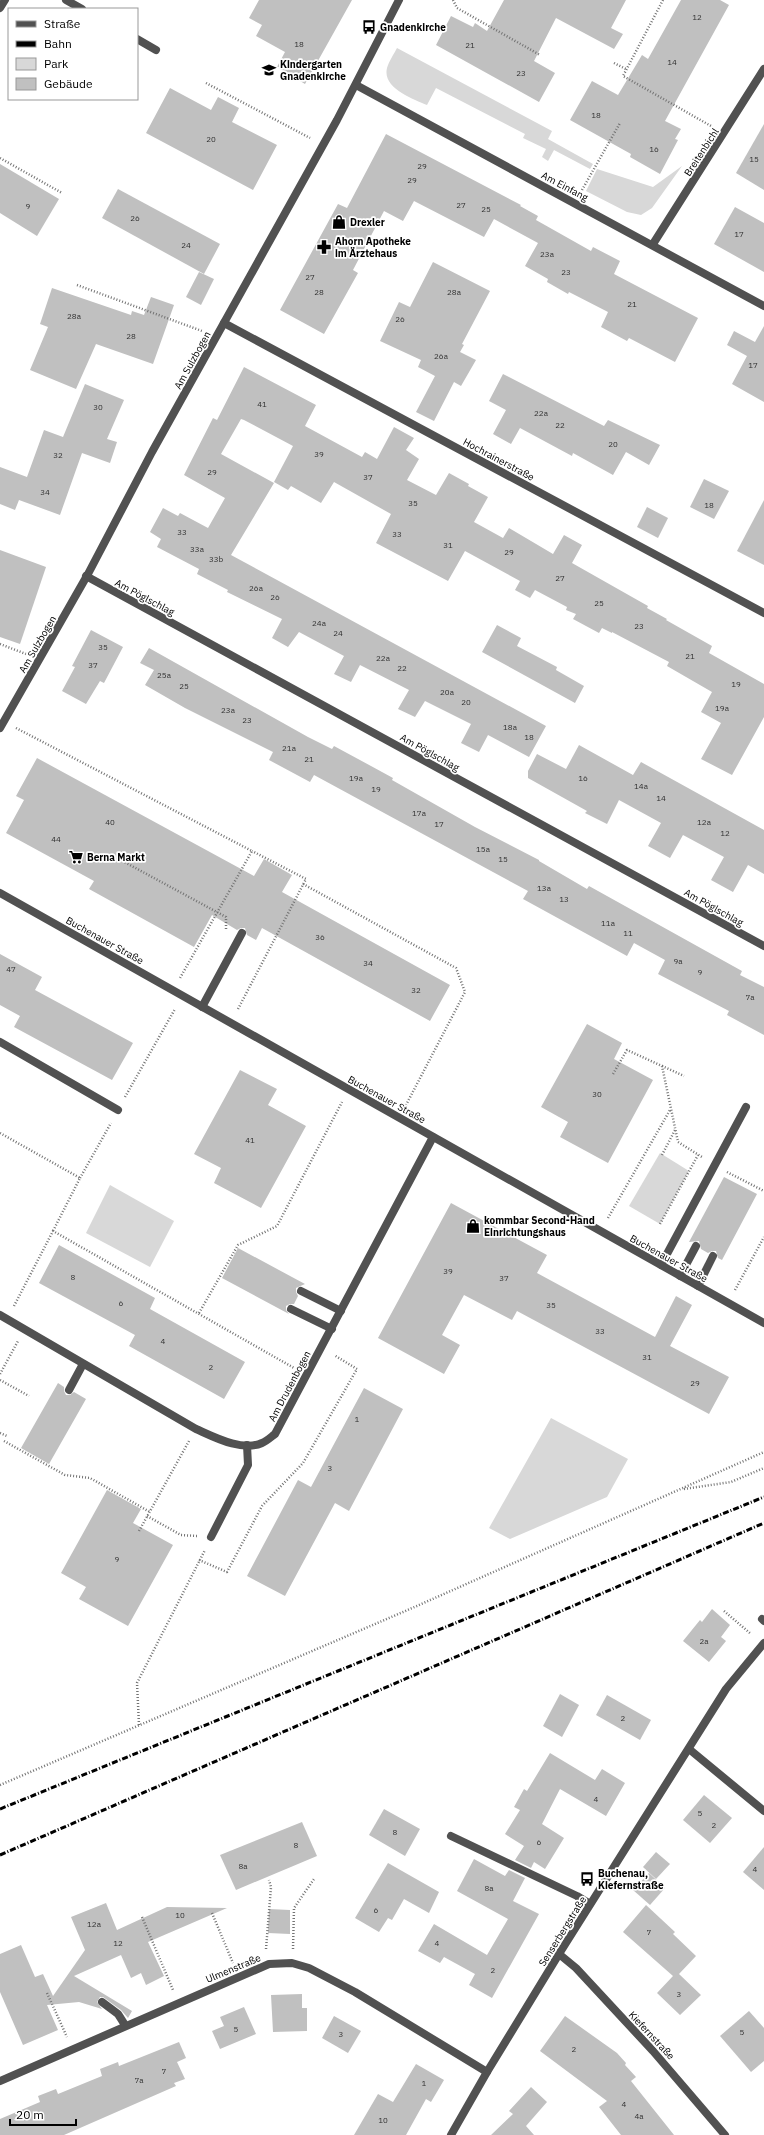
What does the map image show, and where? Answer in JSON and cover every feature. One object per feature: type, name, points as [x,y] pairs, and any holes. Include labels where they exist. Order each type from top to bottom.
[{"type":"street","points":[[0,8],[5,0]]},
{"type":"street","points":[[66,0],[80,8]]},
{"type":"street","name":"Am Sulzbogen","points":[[2,725],[86,576],[356,85],[399,0]]},
{"type":"street","points":[[138,40],[156,50]]},
{"type":"street","name":"Breitenbichl","points":[[653,244],[764,69]]},
{"type":"street","name":"Am Einfang","points":[[356,85],[653,244],[764,306]]},
{"type":"street","name":"Hochrainerstraße","points":[[224,323],[764,613]]},
{"type":"street","name":"Am Pöglschlag","points":[[86,576],[764,946]]},
{"type":"street","name":"Buchenauer Straße","points":[[0,893],[764,1323]]},
{"type":"street","points":[[202,1007],[242,933]]},
{"type":"street","points":[[0,1042],[118,1110]]},
{"type":"street","points":[[661,1265],[716,1166],[746,1107]]},
{"type":"street","name":"Am Drudenbogen","points":[[4,1317],[196,1429],[221,1440],[247,1445],[262,1443],[275,1434],[433,1137]]},
{"type":"street","points":[[680,1276],[696,1246]]},
{"type":"street","points":[[698,1286],[714,1256]]},
{"type":"street","points":[[301,1291],[341,1311]]},
{"type":"street","points":[[292,1309],[332,1329]]},
{"type":"street","points":[[69,1390],[83,1364]]},
{"type":"street","points":[[211,1538],[248,1465],[247,1445]]},
{"type":"street","name":"Senserbergstraße","points":[[451,2135],[558,1954],[726,1689],[764,1643]]},
{"type":"street","points":[[689,1749],[764,1811]]},
{"type":"street","points":[[451,1836],[577,1896],[590,1904]]},
{"type":"street","name":"Kiefernstraße","points":[[558,1954],[576,1968],[653,2051],[725,2135]]},
{"type":"street","name":"Ulmenstraße","points":[[0,2081],[72,2048],[269,1964],[292,1963],[309,1968],[355,1992],[487,2072]]},
{"type":"street","points":[[102,2002],[118,2014],[125,2025]]},
{"type":"path","points":[[453,0],[457,8],[540,55]]},
{"type":"path","points":[[663,0],[623,76],[724,134]]},
{"type":"path","points":[[614,63],[626,70]]},
{"type":"path","points":[[206,83],[323,145]]},
{"type":"path","points":[[575,203],[620,122]]},
{"type":"path","points":[[0,158],[62,193]]},
{"type":"path","points":[[77,285],[202,331],[216,338]]},
{"type":"path","points":[[0,644],[23,652],[38,660]]},
{"type":"path","points":[[2,725],[306,879],[230,1023]]},
{"type":"path","points":[[173,990],[252,851]]},
{"type":"path","points":[[117,858],[217,913]]},
{"type":"path","points":[[303,884],[456,968],[465,992],[400,1118]]},
{"type":"path","points":[[4,1317],[182,996]]},
{"type":"path","points":[[613,1074],[627,1050],[684,1076]]},
{"type":"path","points":[[662,1066],[678,1142],[716,1166],[764,1191]]},
{"type":"path","points":[[199,1313],[238,1245],[277,1226],[349,1090]]},
{"type":"path","points":[[601,1231],[670,1109]]},
{"type":"path","points":[[662,1155],[675,1130]]},
{"type":"path","points":[[0,1133],[80,1178]]},
{"type":"path","points":[[660,1224],[698,1155]]},
{"type":"path","points":[[53,1231],[307,1375]]},
{"type":"path","points":[[728,1302],[764,1237]]},
{"type":"path","points":[[0,1374],[24,1330]]},
{"type":"path","points":[[199,1560],[227,1572],[262,1506],[303,1462],[357,1368],[322,1348]]},
{"type":"path","points":[[0,1380],[29,1396]]},
{"type":"path","points":[[139,1531],[196,1429]]},
{"type":"path","points":[[0,1433],[7,1436]]},
{"type":"path","points":[[4,1441],[65,1475],[90,1478],[150,1512]]},
{"type":"path","points":[[0,1785],[410,1609],[764,1452]]},
{"type":"path","points":[[679,1490],[731,1482],[764,1468]]},
{"type":"path","points":[[139,1725],[137,1683],[211,1538],[181,1535],[147,1516]]},
{"type":"path","points":[[724,1611],[751,1634]]},
{"type":"path","points":[[293,1947],[294,1908],[314,1879]]},
{"type":"path","points":[[266,1951],[271,1887],[269,1880]]},
{"type":"path","points":[[212,1913],[233,1963]]},
{"type":"path","points":[[142,1917],[166,1975]]},
{"type":"path","points":[[48,1993],[72,2048]]},
{"type":"green space","points":[[397,48],[552,131],[548,139],[593,164],[590,169],[554,150],[548,161],[542,157],[546,149],[523,138],[525,134],[436,88],[427,105],[400,92],[389,81],[387,75],[388,65]]},
{"type":"green space","points":[[682,166],[652,208],[641,215],[627,212],[586,191],[597,169],[653,187]]},
{"type":"green space","points":[[660,1153],[689,1171],[660,1224],[629,1206]]},
{"type":"green space","points":[[110,1185],[174,1221],[150,1267],[86,1233]]},
{"type":"green space","points":[[551,1418],[628,1459],[607,1497],[510,1539],[489,1528]]},
{"type":"building","points":[[259,0],[352,0],[305,84],[277,67],[285,52],[256,36],[262,25],[249,18]]},
{"type":"building","points":[[504,0],[626,0],[611,28],[623,34],[614,49],[556,18],[534,61],[555,73],[539,102],[436,45],[451,16],[473,27],[475,23],[487,31]]},
{"type":"building","points":[[681,0],[720,0],[729,5],[665,121],[681,129],[675,139],[678,140],[660,174],[630,157],[631,154],[570,120],[592,81],[618,95],[642,55],[648,59]]},
{"type":"building","points":[[170,88],[211,110],[218,97],[239,108],[232,122],[277,145],[253,190],[146,133]]},
{"type":"building","points":[[764,124],[764,190],[736,173]]},
{"type":"building","points":[[386,134],[521,205],[520,206],[538,216],[536,220],[591,251],[593,247],[620,261],[614,274],[698,318],[675,362],[629,338],[627,341],[601,327],[608,312],[569,292],[568,294],[547,282],[548,279],[525,266],[538,243],[494,219],[484,237],[414,201],[403,221],[384,211],[353,270],[358,273],[324,334],[280,310],[338,204],[347,208]]},
{"type":"building","points":[[0,164],[59,199],[37,236],[0,213]]},
{"type":"building","points":[[118,189],[220,244],[204,274],[102,218]]},
{"type":"building","points":[[735,207],[764,223],[764,272],[714,244]]},
{"type":"building","points":[[433,262],[490,291],[462,344],[464,345],[460,352],[476,360],[461,386],[454,382],[434,421],[416,412],[435,376],[418,367],[421,360],[380,341],[399,302],[410,307]]},
{"type":"building","points":[[199,272],[214,279],[201,305],[186,297]]},
{"type":"building","points":[[52,288],[131,315],[132,311],[144,315],[151,297],[174,305],[153,364],[96,344],[76,389],[30,370],[48,327],[40,324]]},
{"type":"building","points":[[764,326],[764,402],[732,384],[747,356],[727,345],[734,331],[755,342]]},
{"type":"building","points":[[244,367],[316,405],[305,426],[362,457],[365,452],[377,459],[394,427],[414,438],[406,450],[419,459],[407,480],[436,495],[449,473],[488,497],[474,522],[503,538],[509,528],[553,554],[564,535],[582,545],[572,563],[648,606],[647,608],[667,619],[666,620],[712,646],[709,653],[764,684],[764,717],[732,775],[701,759],[721,723],[701,712],[712,692],[667,666],[669,662],[612,632],[602,628],[599,633],[573,619],[576,614],[566,610],[567,607],[535,590],[530,598],[515,590],[520,581],[465,551],[448,581],[376,543],[391,514],[334,482],[321,503],[291,486],[288,490],[274,482],[293,446],[244,420],[241,419],[221,454],[274,483],[231,555],[546,726],[529,757],[488,735],[479,752],[461,743],[471,724],[425,701],[415,717],[398,709],[409,690],[360,665],[351,682],[334,674],[344,656],[299,632],[288,647],[272,638],[282,619],[227,592],[228,590],[197,574],[199,569],[157,547],[161,539],[150,532],[163,508],[178,516],[180,513],[208,528],[225,498],[184,475],[213,418],[217,420]]},
{"type":"building","points":[[503,374],[604,426],[608,420],[660,445],[649,465],[626,452],[613,475],[573,453],[572,456],[520,428],[511,444],[493,434],[506,410],[489,401]]},
{"type":"building","points":[[85,384],[124,400],[107,439],[117,442],[110,463],[82,453],[60,515],[19,500],[15,510],[0,504],[0,467],[27,477],[44,430],[63,437]]},
{"type":"building","points":[[704,479],[729,491],[714,519],[690,507]]},
{"type":"building","points":[[764,500],[764,565],[737,551]]},
{"type":"building","points":[[647,507],[668,518],[658,538],[637,527]]},
{"type":"building","points":[[0,550],[46,567],[20,644],[0,637]]},
{"type":"building","points":[[497,625],[521,638],[517,646],[557,667],[556,670],[584,686],[575,703],[482,652]]},
{"type":"building","points":[[91,630],[123,647],[104,683],[100,681],[86,704],[62,691],[75,667],[72,666]]},
{"type":"building","points":[[149,648],[308,737],[332,749],[334,746],[371,766],[393,778],[392,780],[475,827],[539,860],[587,889],[589,886],[742,971],[740,975],[764,987],[764,1035],[727,1015],[729,1011],[658,974],[665,960],[634,943],[627,956],[523,899],[528,891],[314,775],[310,782],[269,760],[273,752],[185,708],[145,685],[154,670],[140,663]]},
{"type":"building","points":[[579,745],[633,775],[641,762],[764,830],[764,874],[748,865],[733,892],[711,880],[724,857],[683,835],[670,858],[648,846],[661,823],[619,800],[607,824],[585,813],[587,811],[528,778],[528,771],[537,754],[566,769]]},
{"type":"building","points":[[37,758],[254,876],[264,859],[292,875],[282,892],[450,985],[430,1021],[262,928],[256,940],[247,935],[245,928],[237,930],[212,915],[194,947],[89,889],[94,881],[6,833],[24,800],[16,796]]},
{"type":"building","points":[[0,954],[42,977],[35,990],[133,1043],[112,1080],[14,1027],[20,1016],[0,1005]]},
{"type":"building","points":[[587,1024],[622,1043],[614,1059],[653,1080],[608,1163],[560,1137],[568,1122],[541,1107]]},
{"type":"building","points":[[240,1070],[277,1089],[268,1105],[306,1126],[261,1208],[214,1183],[221,1168],[194,1154]]},
{"type":"building","points":[[724,1177],[757,1194],[722,1260],[718,1258],[716,1251],[708,1253],[701,1249],[699,1241],[689,1242]]},
{"type":"building","points":[[451,1203],[547,1255],[537,1273],[655,1337],[676,1296],[692,1305],[670,1346],[729,1377],[709,1414],[517,1311],[512,1320],[464,1295],[442,1335],[460,1345],[444,1374],[378,1338]]},
{"type":"building","points":[[59,1245],[155,1298],[150,1309],[245,1362],[224,1399],[129,1346],[135,1335],[39,1283]]},
{"type":"building","points":[[238,1248],[305,1284],[296,1288],[298,1296],[294,1304],[286,1306],[286,1310],[289,1314],[222,1278]]},
{"type":"building","points":[[58,1383],[64,1387],[66,1395],[70,1395],[74,1392],[86,1399],[49,1464],[21,1448]]},
{"type":"building","points":[[364,1388],[403,1409],[349,1511],[335,1503],[285,1596],[247,1576],[298,1480],[311,1487]]},
{"type":"building","points":[[107,1490],[141,1509],[133,1523],[173,1545],[128,1626],[79,1599],[86,1587],[61,1573]]},
{"type":"building","points":[[712,1609],[730,1625],[721,1637],[726,1641],[709,1662],[683,1641],[700,1620],[702,1622]]},
{"type":"building","points":[[560,1694],[579,1705],[562,1737],[543,1726]]},
{"type":"building","points":[[607,1695],[651,1720],[640,1740],[596,1715]]},
{"type":"building","points":[[550,1753],[595,1780],[602,1769],[625,1783],[606,1816],[560,1789],[542,1824],[564,1838],[545,1869],[534,1862],[531,1868],[515,1860],[524,1846],[505,1834],[520,1810],[514,1807],[524,1789],[527,1791]]},
{"type":"building","points":[[704,1795],[732,1818],[710,1843],[683,1820]]},
{"type":"building","points":[[384,1809],[420,1829],[405,1856],[369,1835]]},
{"type":"building","points":[[302,1822],[317,1856],[236,1890],[220,1855]]},
{"type":"building","points":[[764,1847],[764,1890],[743,1872]]},
{"type":"building","points":[[656,1852],[670,1864],[656,1879],[643,1867]]},
{"type":"building","points":[[474,1859],[505,1876],[509,1870],[525,1878],[513,1901],[539,1914],[492,1998],[469,1985],[475,1974],[444,1957],[440,1963],[418,1951],[434,1924],[487,1955],[508,1919],[457,1891]]},
{"type":"building","points":[[388,1863],[439,1892],[429,1913],[404,1899],[392,1920],[388,1918],[379,1932],[355,1918]]},
{"type":"building","points":[[649,1873],[665,1888],[650,1905],[633,1890]]},
{"type":"building","points":[[106,1903],[117,1930],[167,1907],[227,1908],[148,1942],[164,1976],[146,1985],[141,1973],[131,1978],[121,1955],[74,1976],[132,2011],[128,2018],[121,2010],[103,1997],[100,1997],[97,2002],[102,2009],[79,2002],[47,2005],[58,2030],[23,2045],[0,1992],[0,1954],[21,1945],[35,1977],[43,1974],[53,1996],[85,1950],[71,1917]]},
{"type":"building","points":[[646,1905],[675,1932],[673,1934],[696,1956],[679,1974],[701,1995],[680,2015],[657,1993],[673,1976],[623,1932]]},
{"type":"building","points":[[269,1909],[290,1910],[290,1934],[268,1933]]},
{"type":"building","points":[[302,1994],[302,2008],[307,2008],[307,2031],[273,2032],[271,1995]]},
{"type":"building","points":[[244,2007],[256,2034],[220,2049],[212,2031],[224,2026],[220,2017]]},
{"type":"building","points":[[749,2011],[764,2028],[764,2061],[751,2072],[720,2036]]},
{"type":"building","points":[[334,2016],[361,2031],[348,2053],[322,2038]]},
{"type":"building","points":[[565,2016],[617,2053],[636,2077],[631,2081],[674,2135],[621,2135],[599,2107],[607,2101],[540,2051]]},
{"type":"building","points":[[179,2042],[186,2058],[177,2062],[185,2079],[174,2083],[176,2086],[64,2135],[0,2135],[0,2119],[40,2102],[38,2096],[56,2089],[58,2094],[102,2076],[100,2069],[118,2062],[119,2066]]},
{"type":"building","points":[[416,2064],[444,2080],[431,2102],[426,2099],[406,2135],[354,2135],[378,2094],[393,2102]]},
{"type":"building","points":[[531,2087],[547,2102],[526,2126],[534,2135],[491,2135],[513,2114],[509,2111]]},
{"type":"railway","points":[[0,1809],[764,1497]]},
{"type":"railway","points":[[0,1855],[764,1523]]},
{"type":"place","name":"Gnadenkirche","points":[[369,27]]},
{"type":"place","name":"Kindergarten Gnadenkirche","points":[[269,70]]},
{"type":"place","name":"Drexler","points":[[339,222]]},
{"type":"place","name":"Ahorn Apotheke im Ärztehaus","points":[[324,247]]},
{"type":"place","name":"Berna Markt","points":[[76,857]]},
{"type":"place","name":"kommbar Second-Hand Einrichtungshaus","points":[[473,1226]]},
{"type":"place","name":"Buchenau, Kiefernstraße","points":[[587,1879]]}]
